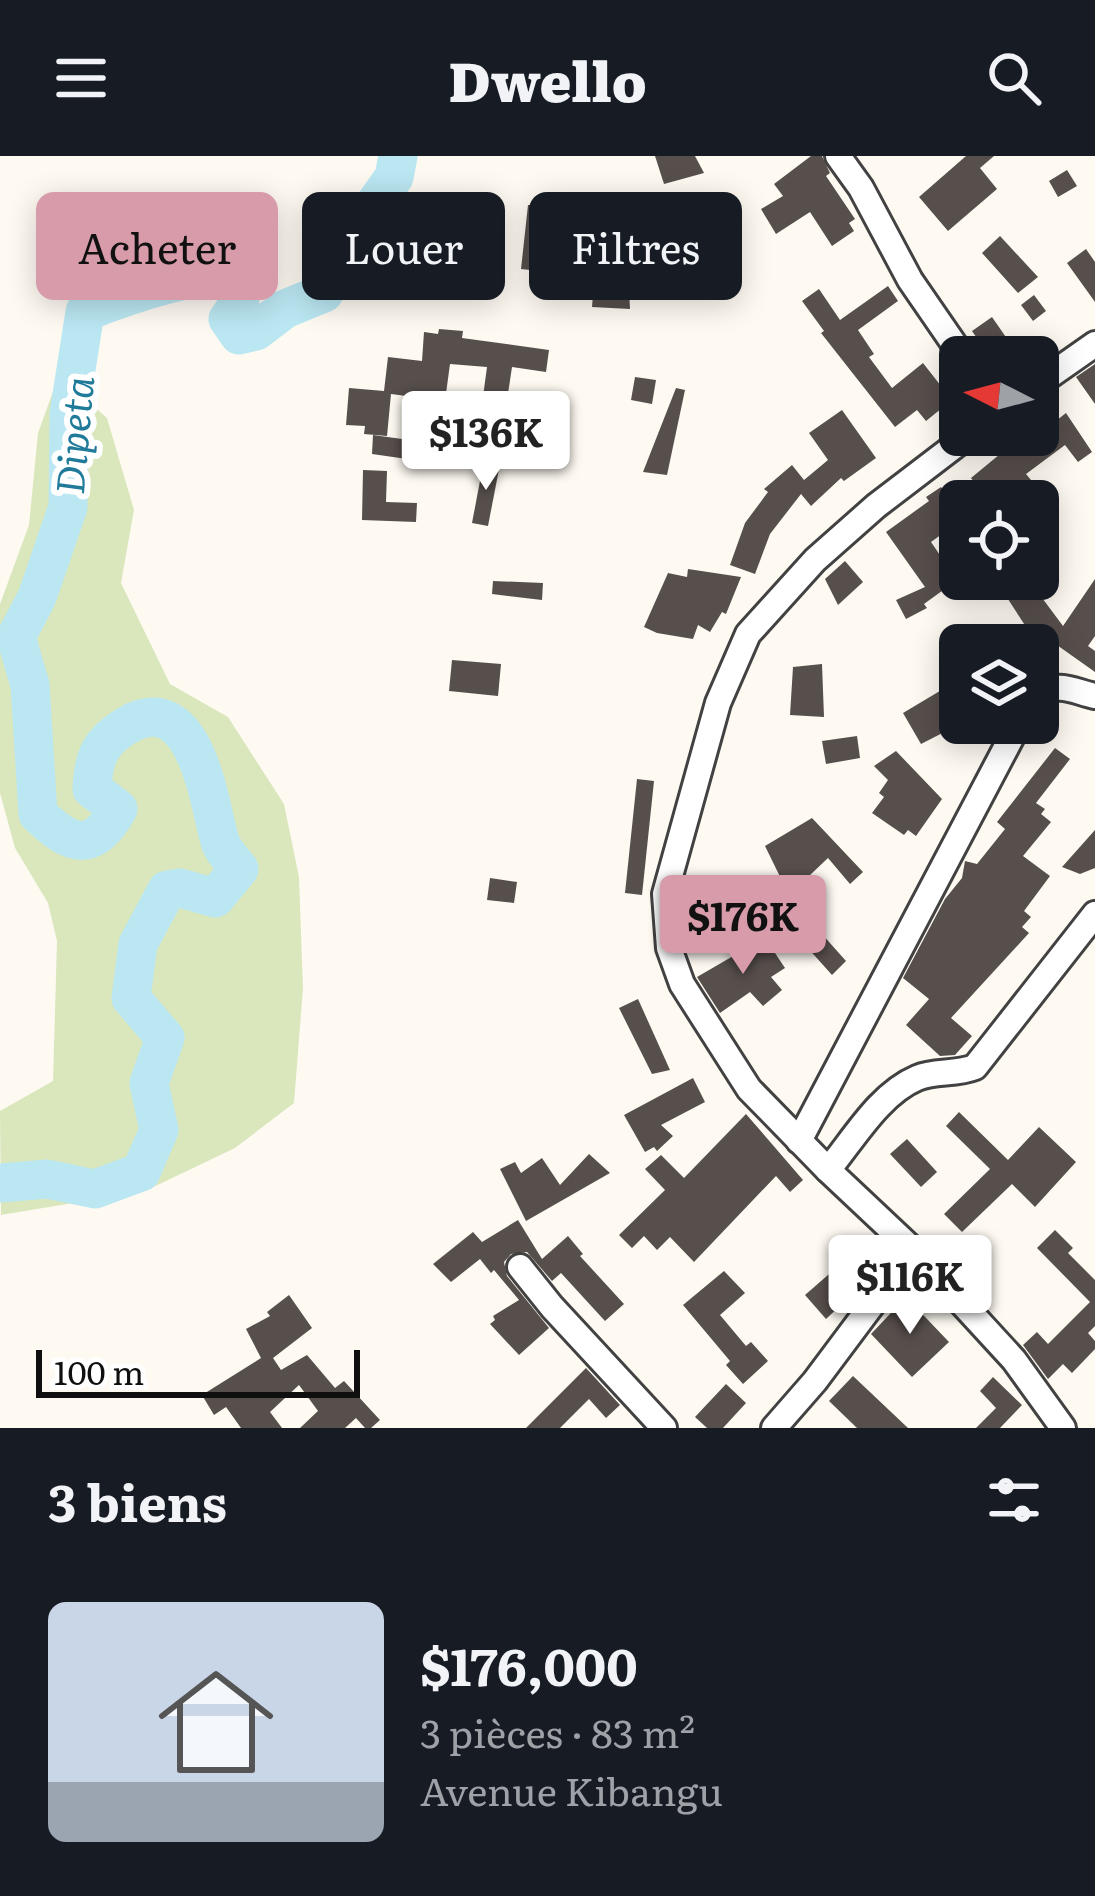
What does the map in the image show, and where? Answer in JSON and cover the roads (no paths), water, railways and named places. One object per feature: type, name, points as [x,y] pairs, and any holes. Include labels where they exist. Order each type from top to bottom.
[{"type":"street","points":[[838,156],[949,336]]},
{"type":"street","points":[[1059,370],[1095,344]]},
{"type":"street","points":[[941,456],[814,560],[748,634],[718,703],[665,894],[669,948],[682,984],[727,1059],[799,1141],[913,1250],[1014,1360],[1063,1428]]},
{"type":"street","points":[[1059,686],[1095,696]]},
{"type":"street","points":[[799,1141],[1008,744]]},
{"type":"street","points":[[828,1171],[898,1090],[917,1078],[957,1074],[989,1053],[1095,914]]},
{"type":"street","points":[[773,1428],[815,1381],[913,1250]]},
{"type":"street","points":[[520,1267],[664,1428]]},
{"type":"waterway","name":"Dipeta","points":[[0,1183],[47,1179],[95,1189],[141,1172],[159,1130],[149,1083],[165,1038],[131,998],[138,944],[167,890],[180,888],[215,898],[239,869],[220,842],[196,755],[171,723],[154,717],[121,729],[98,755],[92,789],[118,809],[100,833],[90,839],[71,838],[38,814],[30,685],[16,637],[37,597],[68,507],[69,414],[85,312],[179,282],[235,274],[240,302],[228,319],[239,335],[256,331],[285,309],[324,293],[348,242],[394,177],[398,156]]}]
